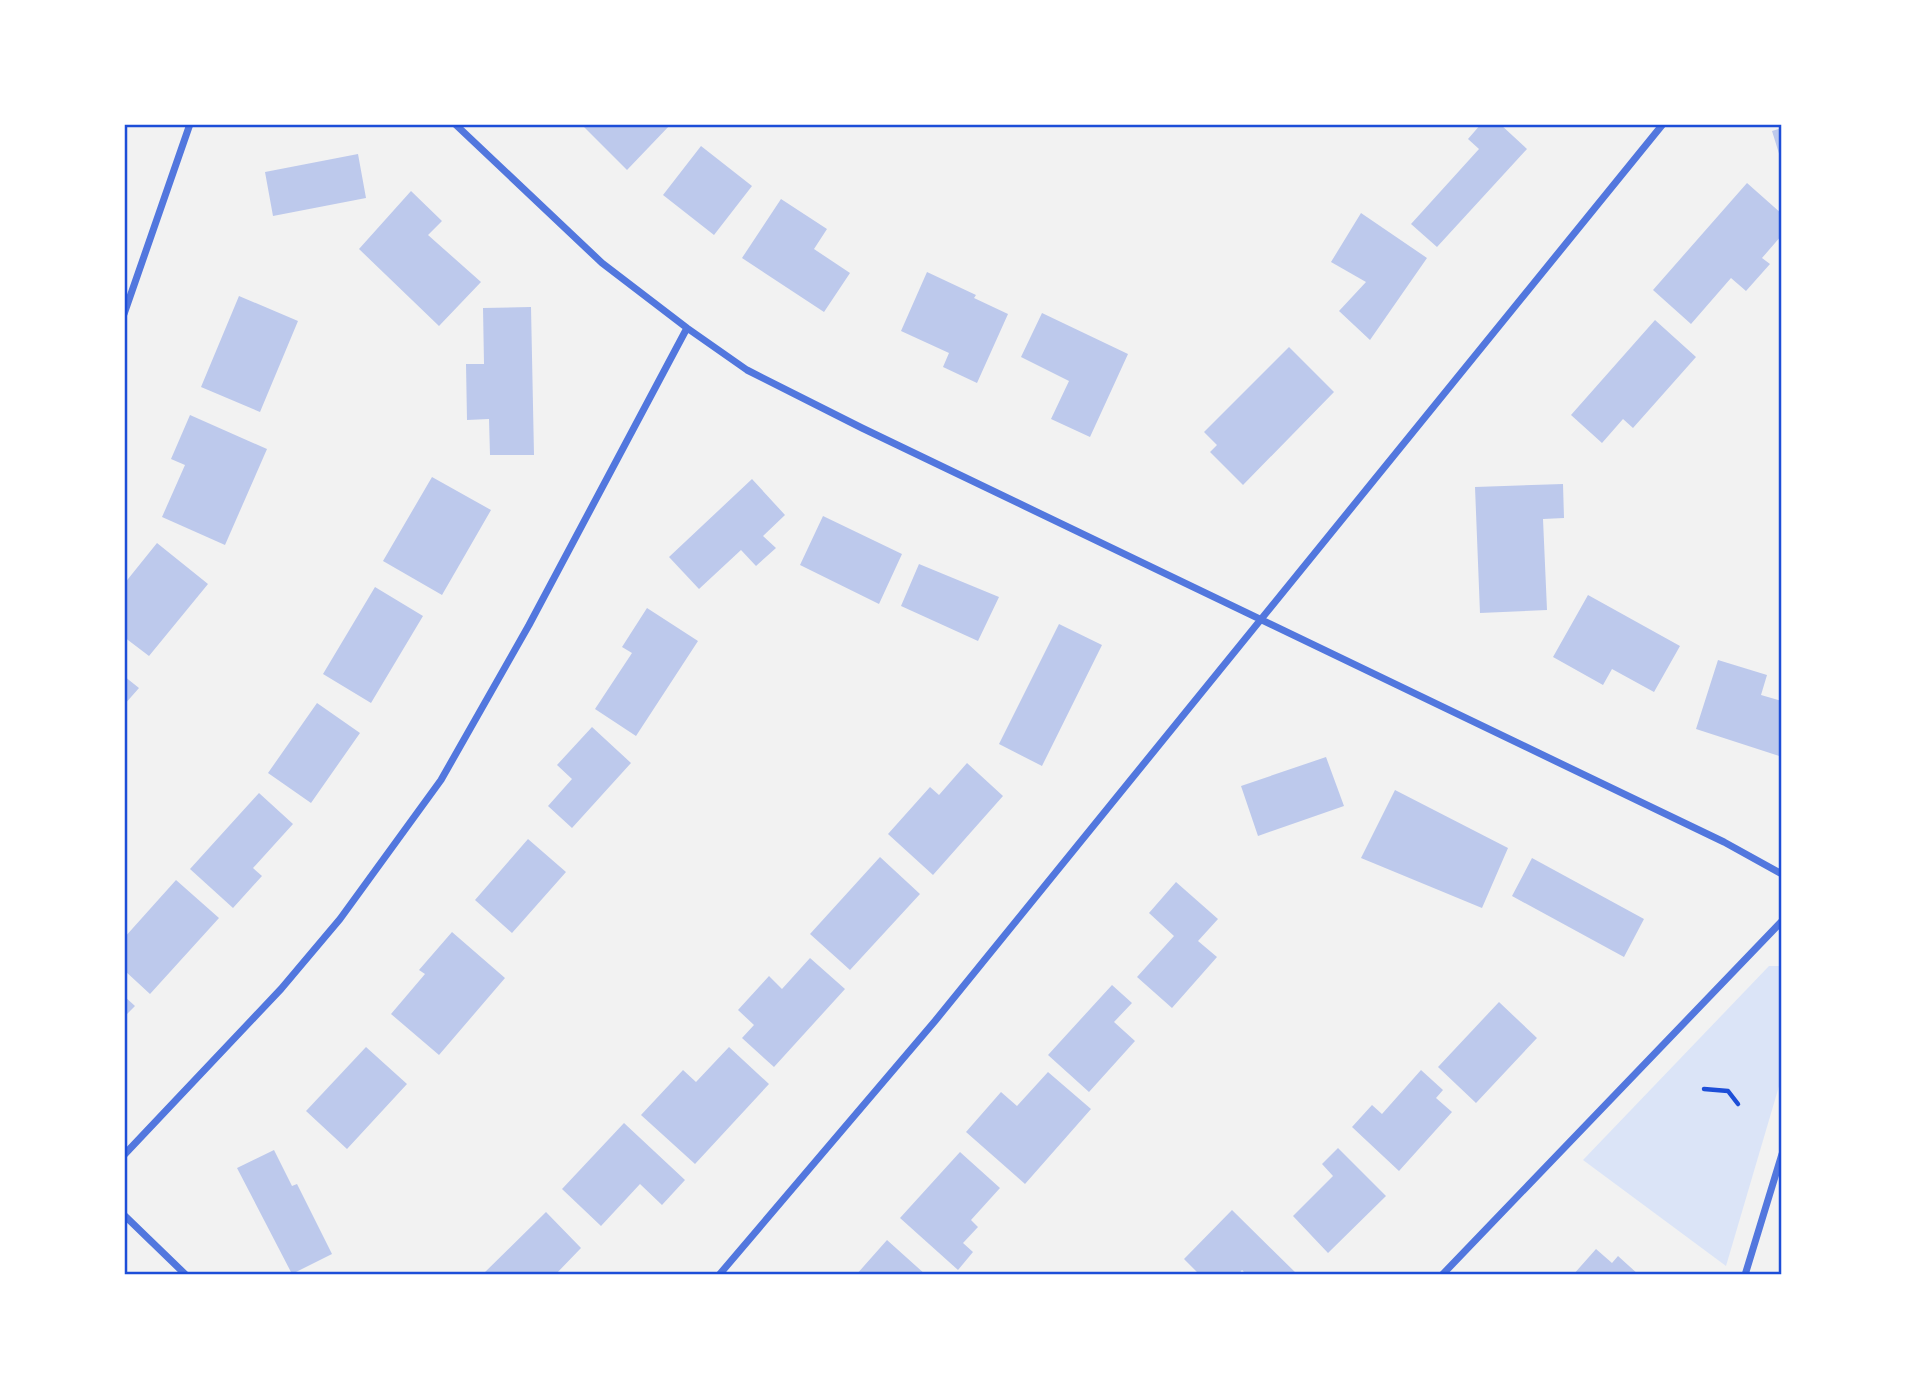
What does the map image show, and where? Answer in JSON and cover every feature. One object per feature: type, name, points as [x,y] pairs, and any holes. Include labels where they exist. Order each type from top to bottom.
[{"type":"street","points":[[124,314],[190,124]]},
{"type":"street","points":[[455,124],[602,263],[687,328],[759,376],[1724,842],[1782,874]]},
{"type":"street","points":[[719,1275],[935,1021],[1663,124]]},
{"type":"street","points":[[124,1155],[281,989],[340,919],[441,780],[529,625],[687,328]]},
{"type":"street","points":[[1442,1275],[1782,920]]},
{"type":"street","points":[[1745,1275],[1782,1154]]},
{"type":"street","points":[[124,1215],[186,1275]]},
{"type":"path","points":[[1704,1089],[1728,1091],[1738,1104]]},
{"type":"shaded area","points":[[1769,966],[1782,966],[1782,1076],[1726,1266],[1583,1160]]},
{"type":"building","points":[[581,124],[671,124],[627,170]]},
{"type":"building","points":[[1481,124],[1500,124],[1527,149],[1437,247],[1411,224],[1479,149],[1468,139]]},
{"type":"building","points":[[1782,128],[1782,160],[1781,160],[1772,131]]},
{"type":"building","points":[[701,146],[752,186],[714,235],[663,195]]},
{"type":"building","points":[[358,154],[366,198],[273,216],[265,172]]},
{"type":"building","points":[[1747,183],[1782,214],[1782,235],[1762,258],[1770,264],[1746,291],[1731,278],[1691,324],[1653,290]]},
{"type":"building","points":[[411,191],[442,221],[428,235],[481,282],[439,326],[359,249]]},
{"type":"building","points":[[781,199],[827,229],[814,249],[850,273],[824,312],[742,258]]},
{"type":"building","points":[[1361,213],[1427,258],[1370,340],[1339,311],[1366,282],[1331,262]]},
{"type":"building","points":[[927,272],[976,295],[974,298],[1008,314],[977,383],[943,367],[949,353],[901,331]]},
{"type":"building","points":[[239,296],[298,321],[260,412],[201,387]]},
{"type":"building","points":[[531,307],[534,455],[490,455],[489,419],[467,420],[466,364],[484,364],[483,308]]},
{"type":"building","points":[[1042,313],[1128,354],[1090,437],[1051,419],[1069,381],[1021,357]]},
{"type":"building","points":[[1655,320],[1696,357],[1633,428],[1623,419],[1602,443],[1571,415]]},
{"type":"building","points":[[1289,347],[1334,392],[1243,485],[1210,452],[1217,445],[1204,432]]},
{"type":"building","points":[[190,415],[267,449],[225,545],[162,517],[185,465],[171,459]]},
{"type":"building","points":[[432,477],[491,510],[442,595],[383,561]]},
{"type":"building","points":[[752,479],[785,515],[763,536],[776,548],[756,566],[741,550],[699,589],[669,557]]},
{"type":"building","points":[[1563,484],[1564,518],[1543,519],[1547,610],[1480,613],[1475,487]]},
{"type":"building","points":[[823,516],[902,554],[879,604],[800,565]]},
{"type":"building","points":[[157,543],[208,584],[149,656],[124,637],[124,584]]},
{"type":"building","points":[[919,564],[999,597],[978,641],[901,606]]},
{"type":"building","points":[[375,587],[423,616],[371,703],[323,674]]},
{"type":"building","points":[[1588,595],[1680,646],[1654,692],[1612,669],[1603,685],[1553,657]]},
{"type":"building","points":[[647,608],[698,641],[636,736],[595,709],[632,653],[622,647]]},
{"type":"building","points":[[1059,624],[1102,645],[1042,766],[999,744]]},
{"type":"building","points":[[1718,660],[1767,675],[1761,695],[1782,701],[1782,757],[1696,729]]},
{"type":"building","points":[[124,676],[139,688],[124,705]]},
{"type":"building","points":[[317,703],[360,733],[311,803],[268,773]]},
{"type":"building","points":[[592,727],[631,763],[572,828],[548,806],[572,779],[557,765]]},
{"type":"building","points":[[1326,757],[1344,806],[1258,836],[1241,786]]},
{"type":"building","points":[[967,763],[1003,796],[933,875],[888,834],[930,787],[939,795]]},
{"type":"building","points":[[1395,790],[1508,848],[1482,908],[1361,858]]},
{"type":"building","points":[[259,793],[293,824],[253,868],[262,876],[233,908],[190,869]]},
{"type":"building","points":[[528,839],[566,872],[512,933],[475,900]]},
{"type":"building","points":[[880,857],[920,894],[850,970],[810,934]]},
{"type":"building","points":[[1532,858],[1644,919],[1624,957],[1512,896]]},
{"type":"building","points":[[176,880],[219,918],[150,994],[124,970],[124,938]]},
{"type":"building","points":[[1176,882],[1218,919],[1198,941],[1217,957],[1172,1008],[1137,977],[1174,936],[1149,913]]},
{"type":"building","points":[[452,932],[505,978],[439,1055],[391,1014],[425,974],[419,970]]},
{"type":"building","points":[[810,958],[845,989],[774,1067],[742,1038],[754,1025],[738,1010],[769,976],[782,989]]},
{"type":"building","points":[[1112,985],[1132,1003],[1114,1022],[1135,1041],[1089,1092],[1048,1055]]},
{"type":"building","points":[[124,996],[135,1006],[124,1017]]},
{"type":"building","points":[[1499,1002],[1537,1038],[1476,1103],[1438,1067]]},
{"type":"building","points":[[366,1047],[407,1084],[347,1149],[306,1111]]},
{"type":"building","points":[[729,1047],[769,1084],[695,1164],[641,1115],[683,1070],[696,1082]]},
{"type":"building","points":[[1421,1070],[1443,1090],[1436,1098],[1452,1112],[1399,1171],[1352,1127],[1372,1105],[1382,1114]]},
{"type":"building","points":[[1048,1072],[1091,1109],[1025,1184],[966,1132],[1001,1092],[1017,1106]]},
{"type":"building","points":[[624,1123],[685,1180],[662,1205],[640,1184],[601,1226],[562,1189]]},
{"type":"building","points":[[1338,1148],[1386,1196],[1328,1253],[1293,1216],[1333,1176],[1322,1164]]},
{"type":"building","points":[[274,1150],[292,1186],[297,1184],[332,1254],[292,1274],[237,1168]]},
{"type":"building","points":[[960,1152],[1000,1188],[971,1220],[978,1227],[963,1243],[973,1252],[958,1270],[900,1218]]},
{"type":"building","points":[[1232,1210],[1298,1275],[1247,1275],[1242,1270],[1238,1275],[1200,1275],[1184,1259]]},
{"type":"building","points":[[546,1212],[581,1248],[555,1275],[482,1275]]},
{"type":"building","points":[[887,1240],[926,1275],[856,1275]]},
{"type":"building","points":[[1596,1249],[1612,1263],[1618,1256],[1639,1275],[1573,1275]]}]
